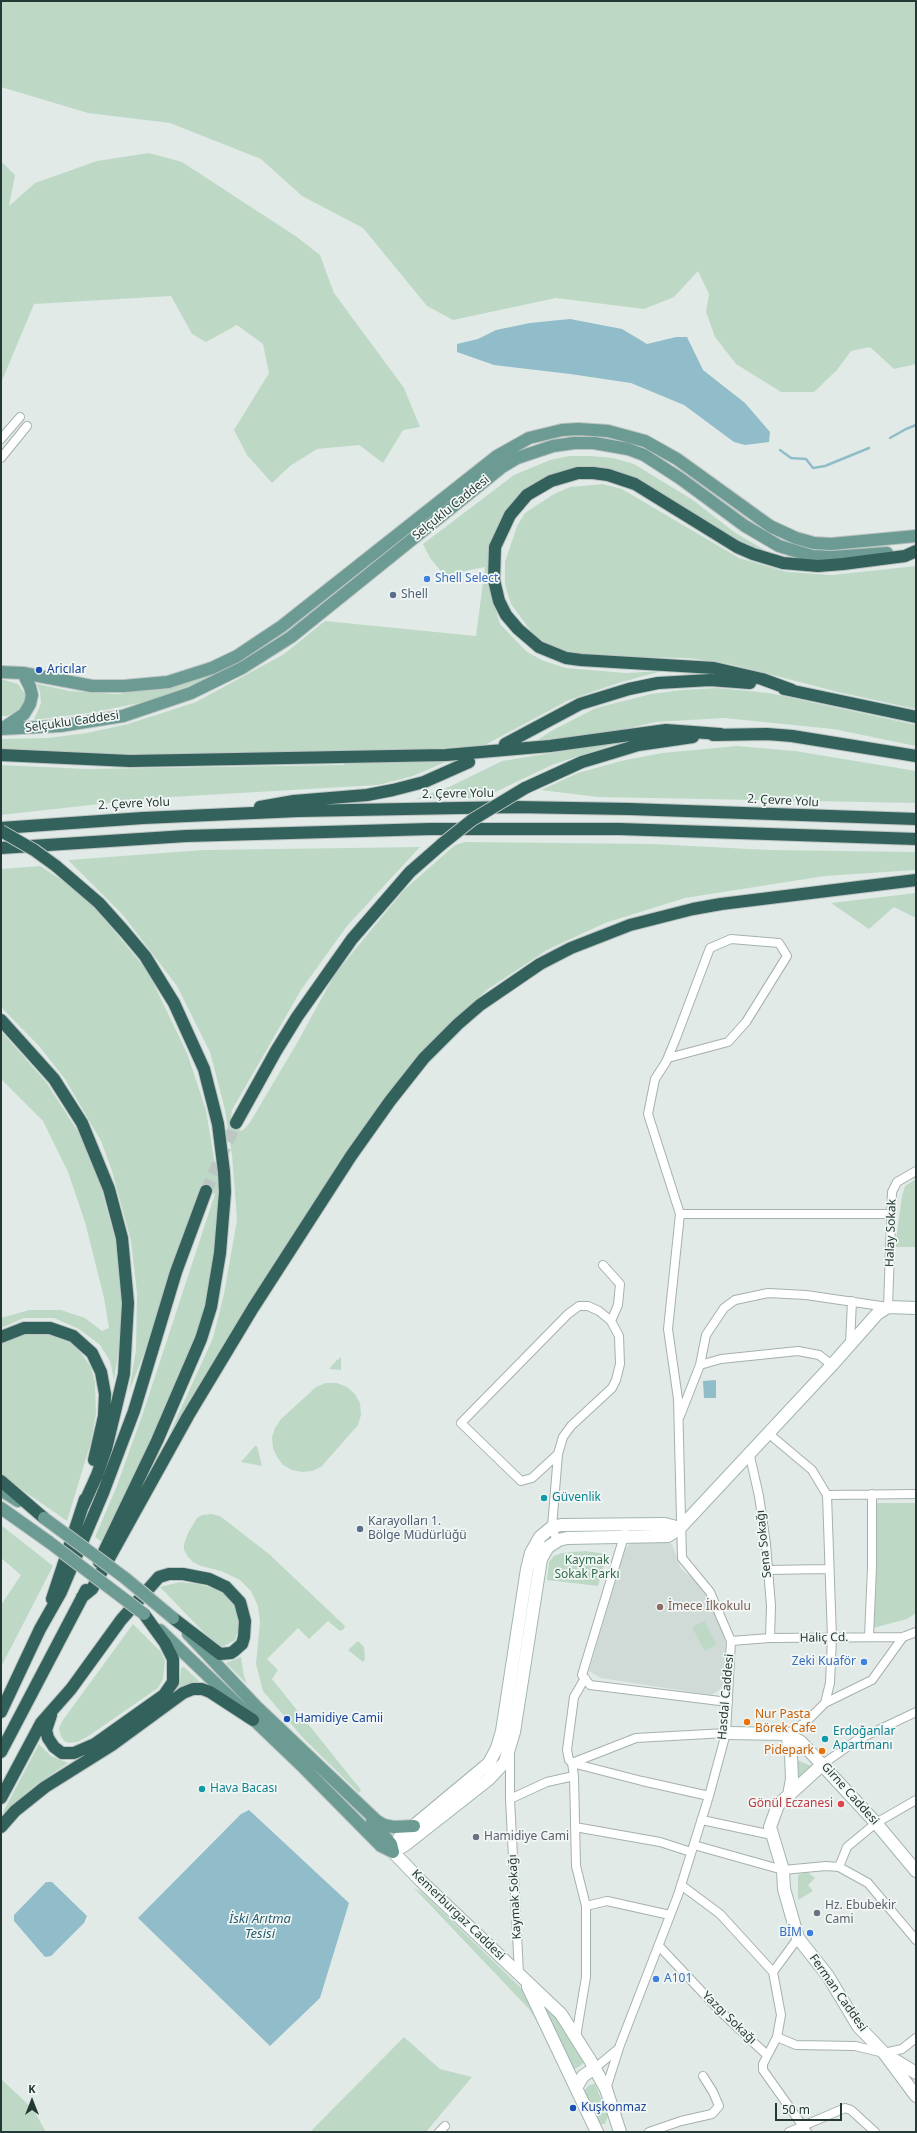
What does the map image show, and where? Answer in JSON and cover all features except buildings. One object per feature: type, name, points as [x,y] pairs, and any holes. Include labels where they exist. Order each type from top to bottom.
[{"type":"highway","points":[[792,690],[762,679],[714,668],[581,660],[566,658],[539,647],[518,629],[506,615],[499,600],[494,564],[495,547],[503,527],[519,502],[538,487],[563,476],[594,473],[608,475],[635,484],[737,547],[753,554],[783,563],[818,566],[843,564],[905,556],[916,550]]},
{"type":"highway","points":[[505,744],[580,704],[629,689],[658,683],[710,680],[762,684],[916,717]]},
{"type":"highway","points":[[1,755],[130,761],[446,755],[543,747],[666,730],[720,734],[767,734],[820,739],[916,756]]},
{"type":"highway","points":[[236,1123],[288,1031],[348,945],[390,893],[410,872],[442,844],[472,820],[525,788],[582,762],[638,745],[688,737],[720,734]]},
{"type":"highway","points":[[240,814],[278,803],[367,795],[393,790],[424,782],[469,762]]},
{"type":"highway","name":"2. Çevre Yolu","points":[[1,828],[122,819],[358,809],[514,807],[636,809],[916,819]]},
{"type":"highway","points":[[1,848],[165,837],[430,829],[620,829],[916,839]]},
{"type":"highway","points":[[1,831],[34,850],[56,866],[99,903],[145,956],[174,1003],[195,1047],[208,1084],[218,1124],[225,1192],[220,1253],[211,1307],[201,1339],[157,1441],[82,1597],[1,1752]]},
{"type":"highway","points":[[82,1597],[92,1589],[188,1416],[253,1308],[324,1196],[371,1127],[410,1076],[440,1042],[474,1010],[510,983],[540,964],[571,948],[630,925],[693,909],[721,904],[916,880]]},
{"type":"highway","points":[[1,1020],[54,1080],[82,1123],[109,1189],[122,1238],[128,1303],[124,1374],[104,1455],[92,1490],[83,1506]]},
{"type":"highway","points":[[1,1712],[71,1570],[112,1470],[138,1398],[176,1272],[206,1192]]},
{"type":"highway","points":[[1,1337],[24,1328],[50,1328],[73,1336],[83,1343],[97,1362],[104,1383],[105,1404],[101,1432],[83,1506],[55,1586],[50,1610]]},
{"type":"highway","points":[[1,1481],[44,1518]]},
{"type":"highway","points":[[1,1798],[41,1723],[54,1709],[121,1620],[153,1582],[164,1575],[183,1574],[209,1579],[226,1587],[240,1602],[245,1621],[242,1644],[231,1653],[220,1654],[207,1646],[187,1626],[173,1618]]},
{"type":"highway","points":[[54,1709],[46,1730],[48,1738],[54,1747],[62,1753],[74,1753],[95,1744],[164,1695],[173,1682],[173,1659],[165,1643],[144,1614]]},
{"type":"highway","points":[[1,1827],[15,1811],[34,1796],[112,1745],[183,1693],[193,1689],[202,1689],[253,1720]]},
{"type":"main road","name":"Selçuklu Caddesi","points":[[1,672],[23,673],[92,686],[124,686],[168,682],[190,676],[225,662],[252,646],[296,616],[498,456],[529,438],[562,430],[578,429],[608,431],[645,441],[667,452],[770,526],[796,538],[814,543],[838,544],[916,536]]},
{"type":"main road","name":"Selçuklu Caddesi","points":[[2,730],[60,726],[123,716],[191,693],[242,668],[291,637],[502,467],[517,458],[553,446],[574,443],[594,443],[622,448],[644,455],[681,479],[764,539],[794,551],[812,556],[832,557],[916,550]]},
{"type":"main road","points":[[2,730],[24,714],[30,704],[32,696],[30,687],[23,673]]},
{"type":"main road","points":[[1,1490],[44,1518],[134,1585],[173,1618],[256,1706],[358,1804],[384,1825],[401,1828],[414,1826]]},
{"type":"main road","points":[[1,1508],[49,1542],[144,1614],[381,1846],[393,1852]]},
{"type":"main road","points":[[358,1804],[391,1844],[393,1852]]},
{"type":"street","points":[[1,439],[20,417]]},
{"type":"street","points":[[1,458],[27,426]]},
{"type":"street","points":[[666,1062],[710,948],[731,939],[779,943],[787,956],[746,1022],[728,1042],[668,1058],[666,1062],[655,1080],[648,1114],[680,1214],[890,1214]]},
{"type":"street","name":"Halay Sokak","points":[[888,1307],[890,1214],[892,1192],[897,1182],[916,1171]]},
{"type":"street","name":"Hasdal Caddesi","points":[[606,2090],[620,2045],[681,1885],[702,1820],[726,1733],[731,1641],[710,1592],[682,1558],[680,1528],[679,1419],[668,1329],[680,1214]]},
{"type":"street","points":[[603,1265],[620,1284],[618,1304],[611,1321]]},
{"type":"street","points":[[679,1419],[700,1365],[706,1335],[724,1308],[735,1300],[768,1293],[806,1295],[888,1307],[916,1308]]},
{"type":"street","points":[[850,1343],[852,1301]]},
{"type":"street","points":[[557,1541],[552,1527],[558,1454],[563,1437],[571,1426],[601,1399],[616,1380],[620,1364],[619,1336],[611,1321],[599,1311],[588,1306],[579,1306],[568,1314],[461,1423],[521,1481],[532,1478],[558,1454]]},
{"type":"street","points":[[393,1852],[406,1845],[489,1780],[505,1762],[510,1750],[541,1559],[548,1547],[557,1541],[567,1538],[625,1531],[665,1524],[680,1528],[749,1452],[832,1365],[867,1323],[888,1307]]},
{"type":"street","points":[[700,1365],[721,1359],[798,1351],[819,1355],[832,1365]]},
{"type":"street","points":[[768,1433],[812,1470],[827,1494],[828,1569],[832,1638],[830,1683],[825,1703]]},
{"type":"street","name":"Sena Sokağı","points":[[749,1452],[759,1496],[771,1606],[770,1638]]},
{"type":"street","points":[[827,1494],[916,1494]]},
{"type":"street","points":[[869,1637],[872,1568],[872,1494]]},
{"type":"street","points":[[393,1852],[399,1838],[482,1769],[488,1763],[497,1748],[502,1731],[531,1553],[540,1537],[552,1527],[625,1531]]},
{"type":"street","points":[[625,1531],[582,1675],[590,1685],[728,1702]]},
{"type":"street","points":[[767,1570],[828,1569]]},
{"type":"street","name":"Haliç Cd.","points":[[731,1641],[770,1638],[903,1636],[916,1632]]},
{"type":"street","points":[[572,1763],[636,1738],[726,1733],[787,1734],[806,1722],[825,1703],[872,1680],[903,1636]]},
{"type":"street","points":[[576,2037],[586,1977],[586,1906],[576,1866],[574,1776],[572,1763],[569,1760],[567,1750],[574,1697],[585,1678]]},
{"type":"street","points":[[823,1764],[856,1740],[916,1712]]},
{"type":"street","points":[[787,1734],[792,1755],[792,1779],[789,1795]]},
{"type":"street","name":"Girne Caddesi","points":[[787,1734],[801,1742],[823,1764],[876,1823],[916,1871]]},
{"type":"street","name":"Kaymak Sokağı","points":[[510,1750],[510,1799],[521,1976]]},
{"type":"street","points":[[572,1763],[708,1796]]},
{"type":"street","name":"Ferman Caddesi","points":[[823,1764],[778,1805],[770,1827],[783,1870],[784,1889],[798,1938],[828,1976],[858,2026],[884,2053],[916,2096]]},
{"type":"street","points":[[510,1799],[547,1782],[574,1776]]},
{"type":"street","points":[[839,1867],[847,1847],[876,1823],[916,1800]]},
{"type":"street","points":[[702,1820],[772,1835]]},
{"type":"street","points":[[576,1827],[692,1848],[783,1870],[826,1866],[839,1867],[868,1882],[916,1940]]},
{"type":"street","name":"Kemerburgaz Caddesi","points":[[393,1852],[420,1881],[561,2014],[595,2068],[606,2090],[617,2130]]},
{"type":"street","points":[[681,1885],[720,1914],[773,1972],[781,2015],[777,2037],[763,2064],[765,2075],[805,2129]]},
{"type":"street","points":[[586,1906],[607,1901],[670,1915]]},
{"type":"street","points":[[773,1972],[798,1938]]},
{"type":"street","name":"Yazgı Sokağı","points":[[658,1946],[720,2011],[767,2055]]},
{"type":"street","name":"Kemerburgaz Caddesi","points":[[521,1976],[597,2132]]},
{"type":"street","points":[[777,2037],[796,2045],[855,2046],[884,2053],[902,2049],[916,2038]]},
{"type":"street","name":"Hasdal Caddesi","points":[[595,2068],[615,2053],[620,2045]]},
{"type":"street","name":"Ferman Caddesi","points":[[884,2053],[916,2073]]},
{"type":"street","points":[[576,2088],[583,2076],[595,2068]]},
{"type":"street","points":[[649,2132],[681,2120],[712,2114],[719,2106],[713,2092],[703,2076]]},
{"type":"street","points":[[789,2132],[805,2129],[845,2108],[851,2110],[875,2132]]},
{"type":"shaded area","name":"İmece İlkokulu","points":[[635,1542],[667,1542],[672,1544],[681,1569],[698,1582],[704,1592],[723,1632],[726,1646],[723,1687],[711,1695],[601,1678],[589,1671],[625,1549],[630,1544]]},
{"type":"green space","points":[[1,1],[916,1],[916,364],[894,369],[870,347],[851,351],[837,370],[814,392],[781,392],[736,364],[715,337],[706,312],[709,294],[698,271],[674,297],[644,309],[556,298],[453,320],[427,306],[363,228],[302,196],[261,159],[170,123],[88,113],[1,87]]},
{"type":"green space","points":[[149,153],[182,162],[297,237],[320,255],[334,293],[404,388],[420,427],[403,430],[383,463],[359,445],[317,449],[290,466],[272,483],[247,455],[234,430],[269,373],[263,344],[237,325],[206,342],[192,334],[171,296],[34,304],[1,383],[1,161],[15,175],[9,206],[35,183],[97,161]]},
{"type":"green space","points":[[569,456],[613,458],[634,464],[693,500],[734,532],[775,556],[737,542],[626,476],[549,477],[531,485],[521,495],[501,520],[492,541],[488,569],[489,587],[500,624],[527,652],[544,661],[566,668],[626,673],[662,671],[618,683],[569,700],[483,746],[332,754],[151,756],[1,749],[1,739],[48,738],[87,733],[128,724],[196,702],[284,654],[325,621],[476,636],[485,567],[444,575],[430,558],[423,544],[514,475],[550,460]]},
{"type":"green space","points":[[603,484],[622,489],[739,558],[787,572],[832,575],[916,566],[916,709],[838,692],[730,664],[689,658],[587,656],[563,650],[546,643],[533,634],[511,604],[505,585],[505,562],[517,526],[525,513],[554,494],[570,487]]},
{"type":"green space","points":[[219,671],[220,673],[200,682],[148,701],[96,712],[34,720],[41,703],[40,692],[37,684],[70,691],[117,694],[176,686]]},
{"type":"green space","points":[[1,679],[18,684],[26,696],[22,709],[7,716],[1,716]]},
{"type":"green space","points":[[717,688],[769,693],[916,725],[916,746],[833,729],[724,718],[656,722],[611,732],[533,743],[551,731],[596,708],[651,694]]},
{"type":"green space","points":[[620,742],[552,765],[483,798],[416,799],[449,787],[502,761]]},
{"type":"green space","points":[[737,746],[795,751],[916,771],[916,803],[598,797],[541,790],[578,773],[621,761],[662,753]]},
{"type":"green space","points":[[448,761],[413,776],[378,785],[154,798],[1,815],[1,765],[86,769],[344,765],[345,762]]},
{"type":"green space","points":[[465,842],[653,844],[769,850],[916,852],[916,870],[825,876],[685,898],[605,923],[547,950],[488,989],[436,1037],[405,1072],[373,1114],[332,1174],[168,1437],[213,1338],[224,1294],[237,1220],[232,1155],[225,1110],[210,1052],[177,986],[123,915],[68,860],[204,850],[420,847],[347,926],[301,990],[232,1110],[230,1125],[242,1131],[249,1124],[297,1043],[335,974],[404,890],[455,845]]},
{"type":"green space","points":[[40,866],[65,882],[97,910],[148,972],[187,1053],[206,1110],[218,1184],[218,1217],[212,1278],[200,1327],[185,1369],[102,1542],[95,1537],[116,1488],[143,1413],[215,1194],[201,1188],[172,1265],[152,1333],[129,1392],[136,1350],[137,1293],[131,1241],[112,1171],[101,1141],[65,1079],[39,1046],[1,1007],[1,869]]},
{"type":"green space","points":[[916,893],[916,918],[894,907],[869,929],[831,903]]},
{"type":"green space","points":[[1,1031],[46,1082],[84,1141],[101,1187],[116,1243],[121,1299],[120,1342],[114,1380],[110,1361],[100,1345],[79,1329],[54,1318],[24,1318],[1,1328],[1,1318],[29,1310],[61,1310],[85,1318],[102,1331],[109,1328],[104,1298],[85,1222],[68,1172],[43,1121],[1,1079]]},
{"type":"green space","points":[[916,1179],[916,1247],[895,1247],[902,1196],[905,1186]]},
{"type":"green space","points":[[28,1332],[47,1333],[65,1338],[76,1346],[91,1367],[95,1383],[96,1414],[91,1442],[67,1521],[1,1475],[1,1343]]},
{"type":"green space","points":[[341,1357],[341,1370],[329,1369],[337,1360]]},
{"type":"green space","points":[[326,1383],[337,1383],[347,1387],[355,1394],[360,1403],[361,1415],[358,1425],[321,1467],[312,1471],[302,1472],[292,1470],[283,1465],[273,1448],[272,1437],[275,1428],[281,1419],[316,1387]]},
{"type":"green space","points":[[255,1446],[257,1446],[262,1466],[241,1462]]},
{"type":"green space","points":[[877,1503],[916,1503],[916,1613],[907,1619],[873,1628]]},
{"type":"green space","points":[[212,1514],[220,1516],[269,1554],[345,1626],[344,1629],[340,1631],[328,1621],[309,1639],[298,1628],[267,1659],[278,1670],[272,1679],[361,1790],[359,1793],[304,1739],[263,1691],[256,1664],[260,1622],[258,1606],[251,1591],[240,1580],[221,1571],[201,1566],[193,1562],[184,1550],[184,1544],[188,1533],[197,1518],[202,1515]]},
{"type":"green space","points":[[1,1525],[53,1566],[1,1667],[1,1605],[21,1575],[1,1558]]},
{"type":"green space","name":"Kaymak Sokak Parkı","points":[[585,1551],[607,1554],[598,1586],[547,1580],[549,1562],[554,1556],[562,1553]]},
{"type":"green space","points":[[180,1582],[199,1584],[219,1590],[230,1598],[237,1611],[239,1627],[235,1640],[224,1646],[220,1646],[213,1642],[160,1587]]},
{"type":"green space","points":[[704,1621],[717,1644],[705,1651],[692,1627]]},
{"type":"green space","points":[[133,1624],[161,1652],[165,1661],[163,1679],[158,1688],[87,1737],[77,1742],[69,1743],[64,1741],[60,1734],[59,1728],[63,1720]]},
{"type":"green space","points":[[358,1641],[364,1647],[365,1659],[363,1662],[348,1650]]},
{"type":"green space","points":[[241,1657],[244,1676],[247,1684],[226,1663]]},
{"type":"green space","points":[[184,1667],[201,1683],[175,1693],[174,1692],[180,1680],[181,1668]]},
{"type":"green space","points":[[39,1744],[51,1756],[68,1763],[33,1787],[1,1816]]},
{"type":"green space","points":[[797,1760],[811,1766],[797,1782]]},
{"type":"green space","points":[[807,1872],[815,1878],[808,1885],[813,1891],[798,1900],[798,1875]]},
{"type":"green space","points":[[414,1888],[423,1893],[520,1987],[526,1994],[539,2024],[529,2009]]},
{"type":"green space","points":[[541,2000],[546,2003],[580,2053],[584,2063],[575,2069],[571,2066]]},
{"type":"green space","points":[[404,2037],[440,2069],[472,2077],[426,2132],[310,2132]]},
{"type":"green space","points":[[1,2079],[33,2109],[46,2132],[1,2132]]},
{"type":"green space","points":[[595,2084],[608,2116],[605,2124],[601,2124],[599,2121],[584,2091],[589,2085]]},
{"type":"water","points":[[570,319],[622,329],[647,344],[676,337],[687,337],[703,370],[745,403],[770,432],[769,442],[745,445],[734,442],[684,405],[631,383],[494,365],[457,352],[457,344],[478,339],[496,330],[530,323]]},
{"type":"water","points":[[716,1380],[716,1398],[704,1398],[703,1381]]},
{"type":"water","name":"İski Arıtma Tesisi","points":[[249,1810],[349,1903],[320,1998],[270,2046],[138,1918],[241,1814]]},
{"type":"water","points":[[46,1882],[52,1882],[87,1916],[84,1923],[51,1956],[45,1957],[14,1921],[14,1915]]},
{"type":"waterway","points":[[890,438],[916,425]]},
{"type":"waterway","points":[[780,450],[791,458],[806,459],[813,468],[825,466],[869,448]]},
{"type":"tunnel","points":[[206,1191],[236,1123]]},
{"type":"place","name":"Shell Select","points":[[427,579]]},
{"type":"place","name":"Shell","points":[[393,595]]},
{"type":"place","name":"Aricılar","points":[[39,670]]},
{"type":"place","name":"Güvenlik","points":[[544,1498]]},
{"type":"place","name":"Karayolları 1. Bölge Müdürlüğü","points":[[360,1529]]},
{"type":"place","name":"İmece İlkokulu","points":[[660,1607]]},
{"type":"place","name":"Zeki Kuaför","points":[[864,1662]]},
{"type":"place","name":"Hamidiye Camii","points":[[287,1719]]},
{"type":"place","name":"Nur Pasta Börek Cafe","points":[[747,1722]]},
{"type":"place","name":"Erdoğanlar Apartmanı","points":[[825,1739]]},
{"type":"place","name":"Pidepark","points":[[822,1751]]},
{"type":"place","name":"Hava Bacası","points":[[202,1789]]},
{"type":"place","name":"Gönül Eczanesi","points":[[841,1804]]},
{"type":"place","name":"Hamidiye Cami","points":[[476,1837]]},
{"type":"place","name":"Hz. Ebubekir Cami","points":[[817,1913]]},
{"type":"place","name":"BİM","points":[[810,1933]]},
{"type":"place","name":"A101","points":[[656,1979]]},
{"type":"place","name":"Kuşkonmaz","points":[[573,2108]]}]
